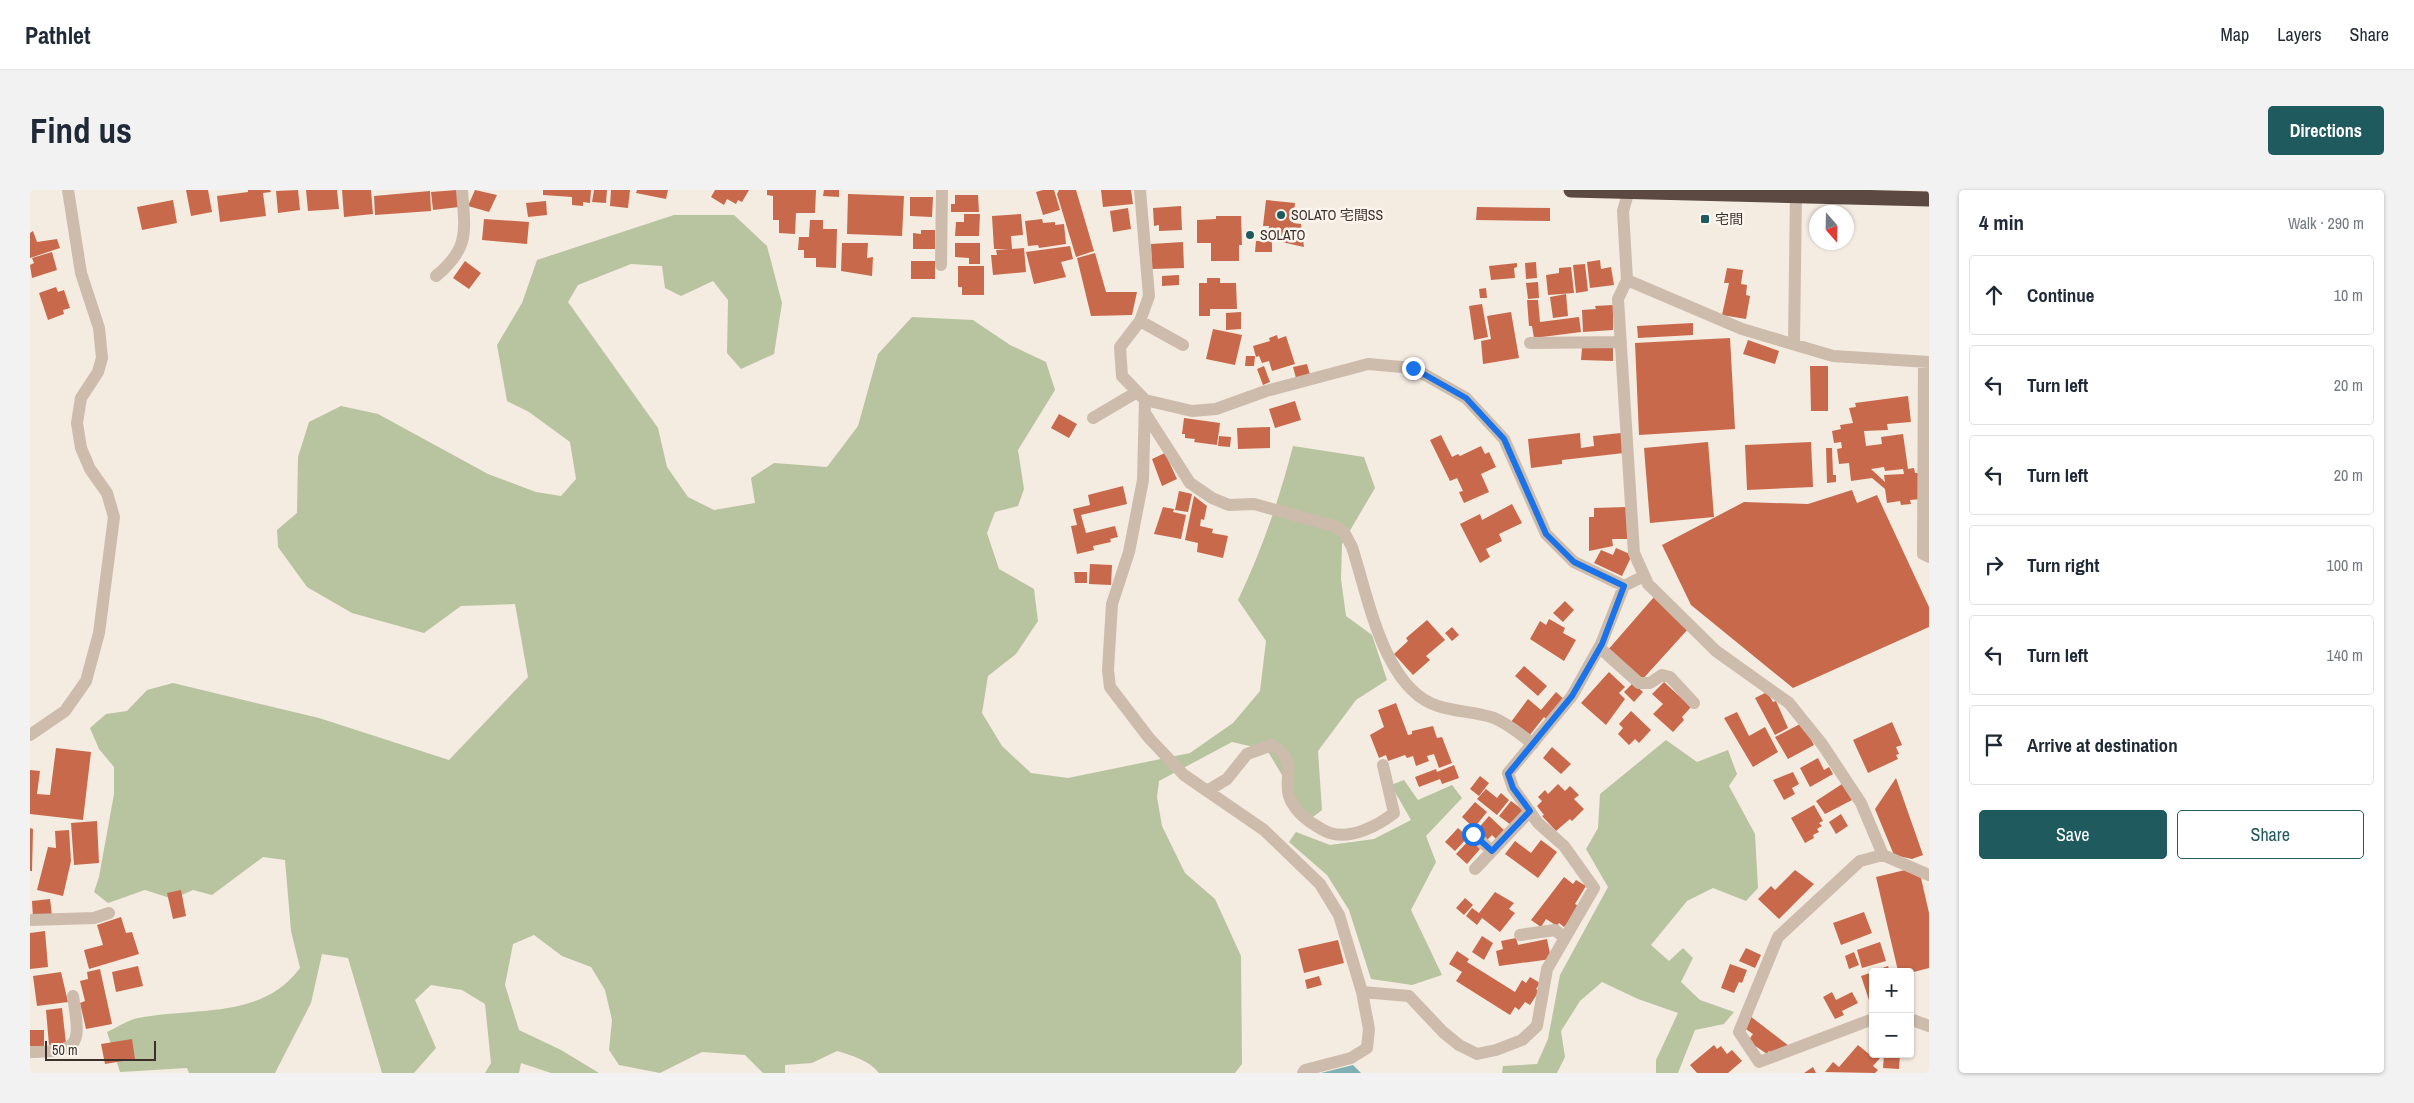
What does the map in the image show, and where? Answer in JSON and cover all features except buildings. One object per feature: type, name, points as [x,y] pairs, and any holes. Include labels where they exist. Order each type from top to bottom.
[{"type":"highway","points":[[1571,190],[1796,193],[1929,200]]},
{"type":"street","points":[[30,736],[65,711],[86,681],[99,633],[108,581],[114,517],[107,493],[90,469],[81,448],[77,423],[81,398],[98,372],[102,358],[99,328],[81,273],[68,190]]},
{"type":"street","points":[[436,276],[457,256],[464,238],[462,190]]},
{"type":"street","points":[[941,265],[942,190]]},
{"type":"street","points":[[1140,190],[1149,296],[1140,321],[1120,347],[1122,376],[1141,396],[1192,411],[1216,409],[1266,391],[1368,364],[1413,368],[1466,398],[1504,439],[1546,534],[1574,562],[1624,586]]},
{"type":"street","points":[[1629,191],[1623,212],[1627,280],[1618,299],[1634,553],[1648,584],[1716,651],[1789,703],[1822,744],[1861,803],[1883,854]]},
{"type":"street","points":[[1794,344],[1796,193]]},
{"type":"street","points":[[1627,280],[1742,329],[1833,356],[1926,362],[1923,554],[1929,557]]},
{"type":"street","points":[[1140,321],[1183,346]]},
{"type":"street","points":[[1530,343],[1620,342]]},
{"type":"street","points":[[1141,396],[1145,413],[1144,480],[1129,552],[1112,604],[1108,670],[1110,687],[1149,738],[1184,775],[1264,830],[1320,884],[1339,915],[1362,992],[1369,1029],[1367,1048],[1351,1058],[1304,1070],[1303,1073]]},
{"type":"street","points":[[1093,418],[1141,396]]},
{"type":"street","points":[[1145,413],[1190,482],[1212,498],[1229,505],[1254,504],[1334,526],[1344,532],[1352,547],[1385,650],[1404,684],[1422,700],[1438,706],[1494,718],[1509,726],[1532,744]]},
{"type":"street","points":[[1362,992],[1409,996],[1443,1032],[1459,1045],[1477,1054],[1496,1050],[1522,1040],[1536,1026],[1547,970],[1594,888],[1564,846],[1538,823],[1513,788],[1508,774],[1572,696],[1600,648],[1624,586],[1644,576]]},
{"type":"street","points":[[1600,648],[1639,683],[1650,683],[1662,675],[1670,677],[1694,703]]},
{"type":"street","points":[[1207,791],[1227,778],[1247,754],[1272,745],[1282,752],[1290,775],[1288,794],[1292,804],[1304,818],[1332,834],[1352,833],[1383,822],[1394,813],[1384,765]]},
{"type":"street","points":[[1475,869],[1530,811]]},
{"type":"street","points":[[1473,834],[1492,851]]},
{"type":"street","points":[[1869,1020],[1759,1062],[1739,1032],[1778,937],[1860,861],[1883,854],[1929,875]]},
{"type":"street","points":[[30,920],[94,918],[109,913]]},
{"type":"street","points":[[1520,935],[1554,930],[1565,938]]},
{"type":"street","points":[[30,1052],[57,1052],[75,1042],[78,1034],[73,996]]},
{"type":"street","points":[[1914,1020],[1929,1026]]},
{"type":"green space","points":[[674,215],[734,215],[767,246],[782,303],[774,354],[741,369],[727,353],[728,300],[713,281],[681,296],[665,288],[662,266],[631,264],[578,285],[568,302],[658,428],[667,467],[688,497],[714,510],[755,503],[751,478],[774,463],[827,467],[858,426],[878,354],[912,317],[973,320],[1010,345],[1046,362],[1055,390],[1018,450],[1024,489],[1018,506],[995,512],[987,533],[999,569],[1034,589],[1038,621],[1016,654],[988,676],[982,713],[1002,746],[1031,773],[1068,778],[1190,753],[1233,723],[1260,691],[1266,641],[1238,600],[1269,524],[1293,446],[1364,457],[1375,488],[1342,544],[1341,579],[1346,616],[1372,635],[1387,680],[1356,700],[1318,751],[1322,810],[1309,820],[1267,750],[1232,742],[1159,781],[1157,797],[1162,826],[1185,873],[1215,899],[1241,956],[1242,1064],[1235,1073],[879,1073],[865,1062],[837,1051],[812,1063],[785,1065],[785,1073],[763,1073],[745,1055],[702,1052],[660,1073],[619,1065],[609,1050],[612,1020],[605,990],[591,967],[562,956],[534,935],[513,944],[505,985],[519,1030],[561,1050],[599,1073],[551,1073],[521,1063],[519,1073],[485,1073],[491,1063],[485,1004],[462,990],[431,985],[415,1000],[436,1048],[414,1073],[382,1073],[348,958],[322,954],[311,1003],[275,1073],[189,1073],[187,1068],[120,1072],[107,1032],[138,1018],[247,1004],[267,996],[284,985],[300,968],[291,931],[285,860],[263,857],[212,895],[193,890],[173,899],[145,890],[108,903],[94,892],[99,877],[114,794],[114,767],[99,749],[90,728],[106,714],[127,711],[147,690],[173,683],[319,718],[449,760],[528,677],[515,604],[461,606],[424,633],[352,613],[307,587],[278,547],[277,530],[297,513],[298,457],[309,422],[341,406],[378,414],[488,474],[536,492],[561,496],[576,479],[570,442],[529,412],[507,401],[497,345],[522,303],[537,260]]},
{"type":"green space","points":[[1666,740],[1697,762],[1728,750],[1737,774],[1729,786],[1755,834],[1758,888],[1746,901],[1713,888],[1687,901],[1651,945],[1669,961],[1683,948],[1693,958],[1681,982],[1700,1000],[1734,1012],[1724,1024],[1695,1030],[1678,1073],[1656,1073],[1656,1060],[1678,1013],[1638,999],[1602,982],[1580,1001],[1561,1031],[1565,1057],[1557,1073],[1502,1073],[1503,1066],[1537,1064],[1548,1039],[1560,975],[1608,887],[1586,849],[1598,828],[1600,794]]},
{"type":"green space","points":[[1404,780],[1418,800],[1452,785],[1462,798],[1426,836],[1436,862],[1411,910],[1442,975],[1412,985],[1371,979],[1349,910],[1327,875],[1289,842],[1296,832],[1330,845],[1374,839],[1411,820],[1391,785]]},
{"type":"water","points":[[1353,1065],[1361,1073],[1321,1073]]},
{"type":"place","name":"SOLATO 宅間SS","points":[[1281,215]]},
{"type":"place","name":"宅間","points":[[1705,219]]},
{"type":"place","name":"SOLATO","points":[[1250,235]]},
{"type":"route","points":[[1413,368],[1466,398],[1504,439],[1546,534],[1574,562],[1624,586],[1602,644],[1572,696],[1508,774],[1513,788],[1530,811],[1492,851],[1473,834]]}]
